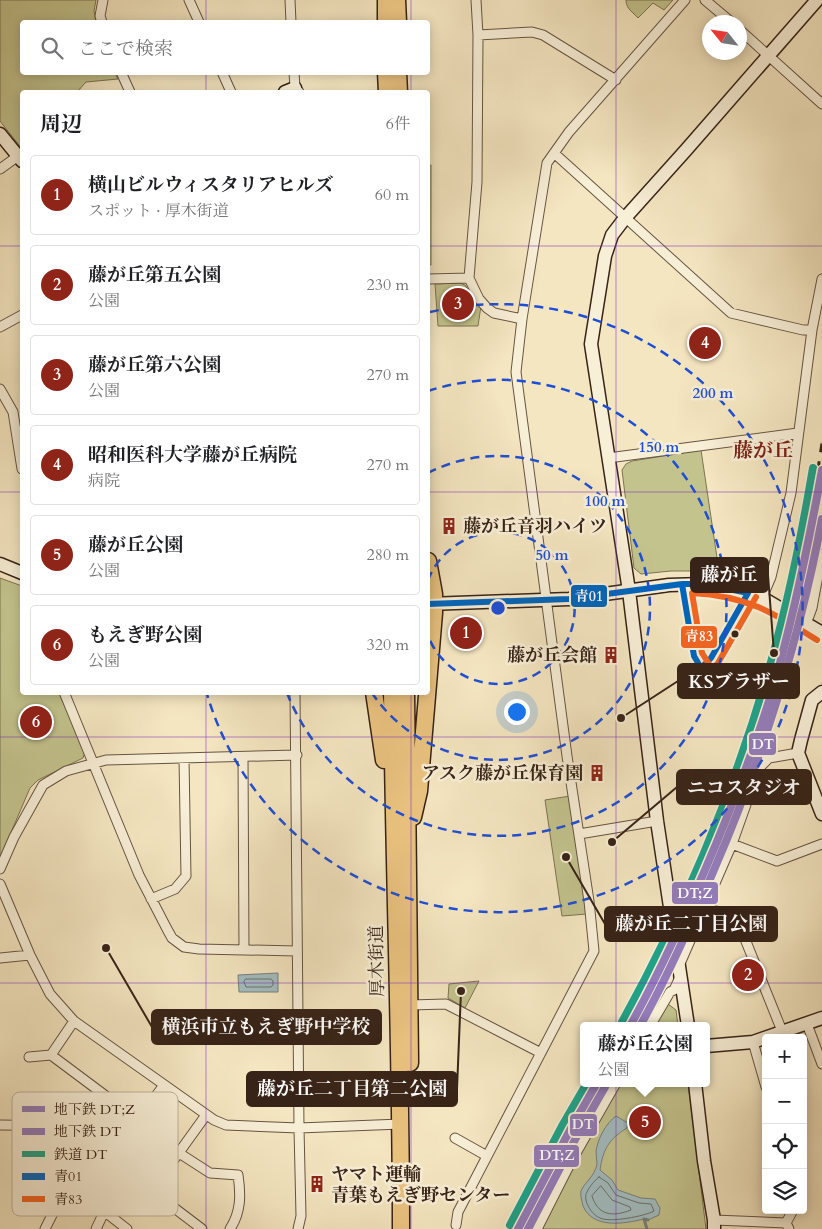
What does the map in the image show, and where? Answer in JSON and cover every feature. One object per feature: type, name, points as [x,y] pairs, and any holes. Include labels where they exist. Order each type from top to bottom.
[{"type":"highway","points":[[386,0],[386,20]]},
{"type":"highway","points":[[398,0],[398,20]]},
{"type":"highway","points":[[386,75],[387,90]]},
{"type":"highway","points":[[398,75],[398,90]]},
{"type":"highway","points":[[430,590],[430,620]]},
{"type":"highway","points":[[374,695],[393,819]]},
{"type":"highway","name":"厚木街道","points":[[392,695],[393,819],[401,1124],[401,1229]]},
{"type":"highway","name":"厚木街道","points":[[406,695],[412,1229]]},
{"type":"highway","points":[[407,840],[419,791],[425,695]]},
{"type":"street","points":[[101,20],[100,16],[103,0]]},
{"type":"street","points":[[189,0],[198,20]]},
{"type":"street","points":[[290,0],[291,20]]},
{"type":"street","points":[[476,0],[478,35],[476,182],[469,278],[479,299],[487,308],[494,313],[522,319]]},
{"type":"street","points":[[456,1226],[458,1212],[594,951],[590,901],[567,756],[516,372],[522,319],[547,163],[574,126],[685,0]]},
{"type":"street","points":[[705,0],[723,15]]},
{"type":"street","points":[[687,1022],[657,821],[629,591],[591,344],[605,256],[612,235],[817,0]]},
{"type":"street","points":[[478,35],[532,32],[616,80]]},
{"type":"street","points":[[747,36],[822,104]]},
{"type":"street","points":[[122,75],[129,90]]},
{"type":"street","points":[[223,75],[230,90]]},
{"type":"street","points":[[293,90],[294,75]]},
{"type":"street","points":[[0,134],[20,159],[0,169]]},
{"type":"street","points":[[554,153],[731,313],[803,330],[812,330]]},
{"type":"street","points":[[430,280],[469,278]]},
{"type":"street","points":[[762,598],[771,576],[791,493],[812,330],[822,279]]},
{"type":"street","points":[[0,327],[20,319]]},
{"type":"street","points":[[0,389],[13,412],[20,454]]},
{"type":"street","points":[[608,458],[798,433]]},
{"type":"street","points":[[806,624],[812,608],[822,554]]},
{"type":"street","points":[[0,564],[20,572]]},
{"type":"street","points":[[431,604],[568,599],[669,585],[704,584],[728,588],[762,598],[822,634]]},
{"type":"street","points":[[822,692],[812,700],[798,753],[822,814]]},
{"type":"street","points":[[65,695],[139,875],[172,938],[184,947],[199,949],[297,951]]},
{"type":"street","points":[[296,695],[301,1216],[298,1229]]},
{"type":"street","points":[[652,1022],[670,992],[674,990],[679,972],[732,844],[759,768],[769,758],[798,753]]},
{"type":"street","points":[[0,869],[42,785],[66,771],[106,760],[296,755]]},
{"type":"street","points":[[243,757],[244,950]]},
{"type":"street","points":[[151,898],[175,889],[186,876],[184,758]]},
{"type":"street","points":[[579,834],[657,821]]},
{"type":"street","points":[[732,844],[777,861],[822,844]]},
{"type":"street","points":[[0,884],[30,955],[50,994],[74,1021],[174,1092]]},
{"type":"street","points":[[706,907],[737,919],[782,1031]]},
{"type":"street","points":[[0,958],[30,955]]},
{"type":"street","points":[[410,1005],[446,1004],[541,1053]]},
{"type":"street","points":[[710,1046],[753,1042],[822,1018]]},
{"type":"street","points":[[51,1055],[74,1021]]},
{"type":"street","points":[[807,1024],[822,1064]]},
{"type":"street","points":[[753,1042],[764,1079]]},
{"type":"street","points":[[29,1057],[51,1055],[101,1092]]},
{"type":"street","points":[[159,1092],[164,1085]]},
{"type":"street","points":[[537,1229],[572,1160],[614,1087]]},
{"type":"street","points":[[695,1087],[714,1225],[787,1226],[792,1214]]},
{"type":"street","points":[[178,1095],[214,1120],[226,1125],[299,1128],[401,1124]]},
{"type":"street","points":[[206,1115],[179,1153],[210,1173],[238,1175],[240,1206],[230,1229]]},
{"type":"street","points":[[456,1138],[487,1156]]},
{"type":"street","points":[[178,1210],[202,1229]]},
{"type":"street","points":[[44,1229],[51,1216]]},
{"type":"street","points":[[96,1229],[102,1216]]},
{"type":"street","points":[[109,1216],[127,1229]]},
{"type":"green space","points":[[0,0],[96,0],[94,11],[96,20],[20,20],[20,75],[116,75],[118,79],[86,82],[79,90],[20,90],[20,146],[0,121]]},
{"type":"green space","points":[[626,0],[673,0],[664,10],[653,3],[638,18],[628,8]]},
{"type":"green space","points":[[430,165],[431,165],[430,265]]},
{"type":"green space","points":[[460,283],[465,285],[481,306],[478,326],[438,326],[435,284]]},
{"type":"green space","points":[[701,450],[719,571],[671,571],[641,574],[634,568],[622,470],[626,464],[632,461]]},
{"type":"green space","points":[[0,578],[20,585],[20,695],[60,695],[85,752],[83,758],[38,780],[30,788],[0,858]]},
{"type":"green space","points":[[570,796],[587,914],[562,916],[545,800]]},
{"type":"green space","points":[[752,964],[757,981],[743,985],[740,968]]},
{"type":"green space","points":[[479,981],[465,1008],[448,998],[449,984]]},
{"type":"green space","points":[[668,1004],[676,1010],[678,1022],[657,1022]]},
{"type":"green space","points":[[619,1087],[688,1087],[706,1229],[540,1229],[574,1163]]},
{"type":"water","points":[[278,973],[278,992],[239,992],[238,975]]},
{"type":"water","points":[[616,1116],[628,1123],[627,1128],[608,1145],[600,1170],[612,1180],[618,1190],[641,1198],[655,1199],[660,1208],[659,1215],[648,1220],[618,1223],[601,1222],[588,1213],[583,1206],[581,1191],[596,1168],[598,1142],[606,1127]]},
{"type":"waterway","points":[[647,1229],[644,1219],[648,1220]]},
{"type":"railway","points":[[620,1022],[684,900],[719,822],[737,776],[782,636],[805,540],[822,443]]},
{"type":"railway","points":[[580,1096],[585,1087]]},
{"type":"metro line","name":"DT;Z","points":[[632,1022],[665,959],[696,890],[755,743],[769,702],[789,628],[807,550],[822,470]]},
{"type":"metro line","name":"DT","points":[[642,1022],[661,987],[707,886],[750,780],[779,695],[791,652],[803,608],[822,519]]},
{"type":"metro line","name":"DT;Z","points":[[518,1229],[595,1087]]},
{"type":"metro line","name":"DT","points":[[528,1229],[605,1087]]},
{"type":"rail line","name":"DT","points":[[622,1022],[685,898],[737,767],[781,627],[813,468]]},
{"type":"rail line","name":"DT","points":[[510,1225],[585,1087]]},
{"type":"transit line","name":"青01","points":[[682,584],[694,656],[701,668]]},
{"type":"transit line","name":"青01","points":[[430,604],[569,599],[682,584],[704,584],[748,593]]},
{"type":"transit line","name":"青83","points":[[709,664],[702,653],[692,593],[728,598],[758,607],[817,640]]},
{"type":"transit line","name":"青01","points":[[701,668],[711,658],[748,593]]},
{"type":"transit line","name":"青83","points":[[707,674],[718,663],[756,597]]},
{"type":"place","name":"藤が丘第六公園","points":[[458,304]]},
{"type":"place","name":"昭和医科大学藤が丘病院","points":[[705,343]]},
{"type":"place","name":"藤が丘音羽ハイツ","points":[[449,526]]},
{"type":"place","name":"横山ビルウィスタリアヒルズ","points":[[466,633]]},
{"type":"place","name":"藤が丘","points":[[774,653]]},
{"type":"place","name":"藤が丘会館","points":[[611,655]]},
{"type":"place","name":"KSブラザー","points":[[621,718]]},
{"type":"place","name":"もえぎ野公園","points":[[36,722]]},
{"type":"place","name":"アスク藤が丘保育園","points":[[597,773]]},
{"type":"place","name":"ニコスタジオ","points":[[612,842]]},
{"type":"place","name":"藤が丘二丁目公園","points":[[566,857]]},
{"type":"place","name":"横浜市立もえぎ野中学校","points":[[106,948]]},
{"type":"place","name":"藤が丘第五公園","points":[[748,975]]},
{"type":"place","name":"藤が丘二丁目第二公園","points":[[461,991]]},
{"type":"place","name":"藤が丘公園","points":[[645,1122]]},
{"type":"place","name":"ヤマト運輸 青葉もえぎ野センター","points":[[317,1184]]},
{"type":"district","name":"藤が丘","points":[[763,450]]}]
